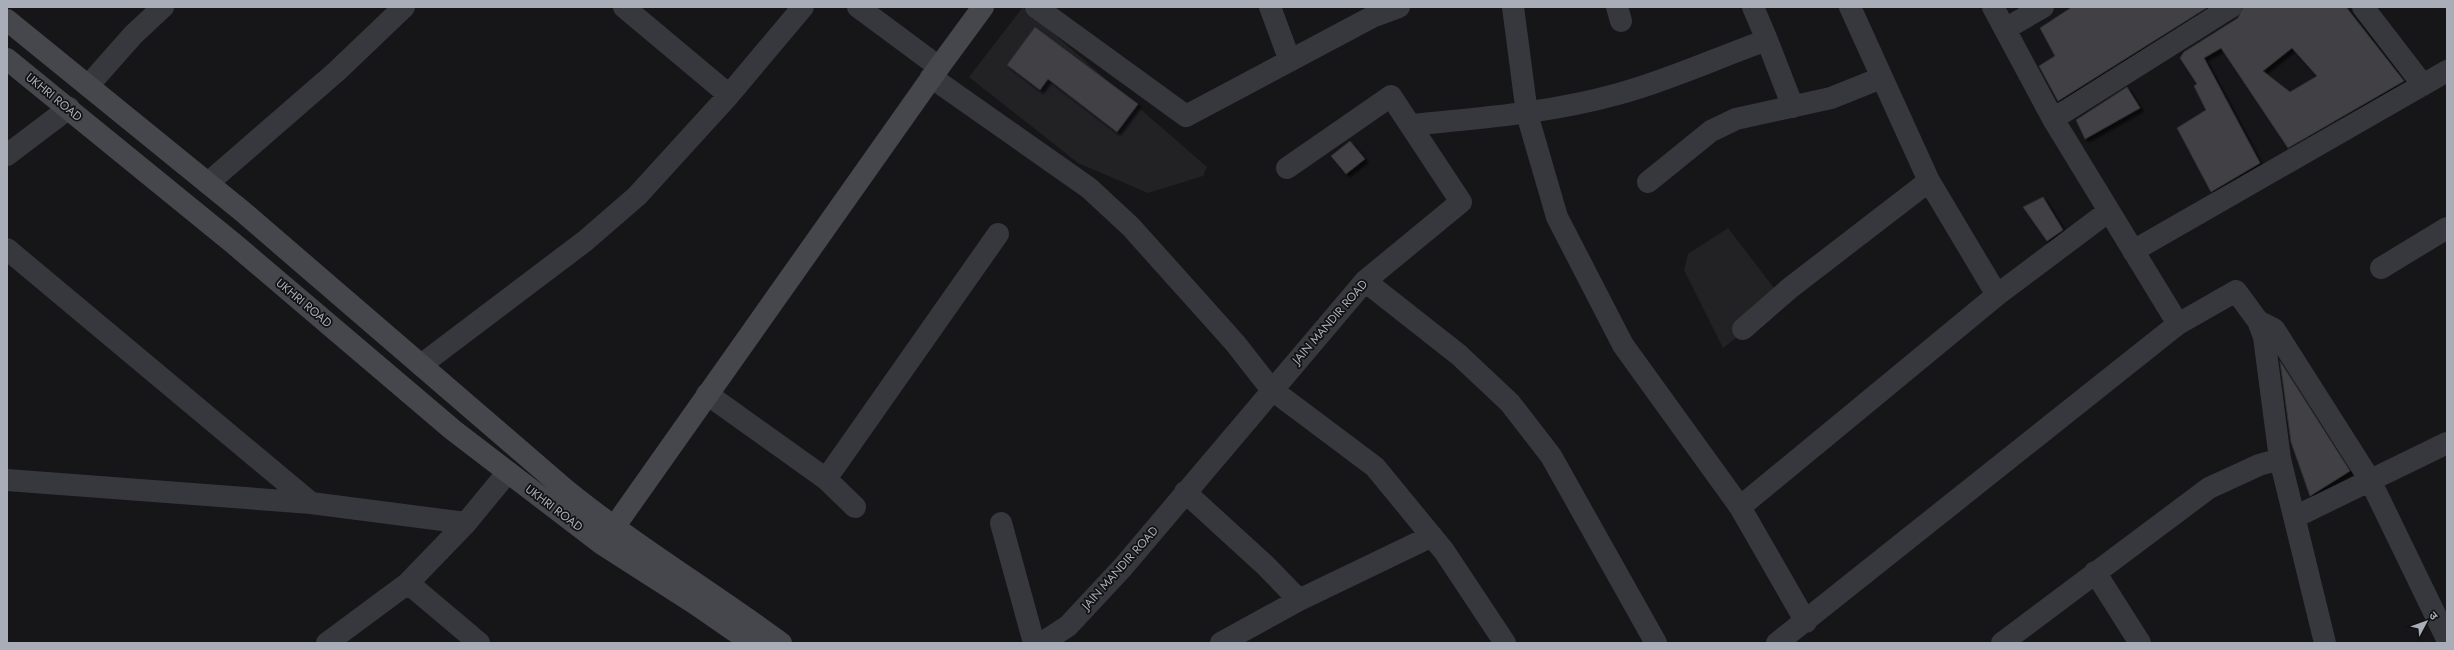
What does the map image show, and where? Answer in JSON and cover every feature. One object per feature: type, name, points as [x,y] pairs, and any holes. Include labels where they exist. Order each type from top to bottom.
[{"type":"street","points":[[88,86],[133,35],[163,7]]},
{"type":"street","points":[[208,184],[404,7]]},
{"type":"street","points":[[624,7],[729,95]]},
{"type":"street","points":[[421,365],[585,241],[637,196],[729,95],[803,7]]},
{"type":"street","points":[[858,7],[935,72],[1094,193],[1131,227],[1235,343],[1272,389],[1375,467],[1444,551],[1505,643]]},
{"type":"street","points":[[608,536],[935,72],[983,7]]},
{"type":"street","points":[[1036,7],[1186,116],[1372,17],[1399,7]]},
{"type":"street","points":[[1270,7],[1290,61]]},
{"type":"street","points":[[1513,7],[1527,114],[1557,217],[1623,346],[1740,507],[1806,622]]},
{"type":"street","points":[[1753,7],[1794,107]]},
{"type":"street","points":[[1850,7],[1929,181],[1997,295]]},
{"type":"street","points":[[1993,7],[2053,119],[2178,324]]},
{"type":"street","points":[[2005,29],[2043,7]]},
{"type":"street","points":[[2053,119],[2231,7]]},
{"type":"street","points":[[2363,7],[2423,85]]},
{"type":"street","points":[[7,20],[208,184],[421,365],[566,490],[608,536],[694,602],[752,643]]},
{"type":"street","points":[[1411,125],[1527,114],[1620,94],[1767,40]]},
{"type":"street","name":"UKHRI ROAD","points":[[7,59],[233,243],[453,430],[508,472],[608,536]]},
{"type":"street","points":[[2133,252],[2447,70]]},
{"type":"street","points":[[1648,182],[1711,131],[1736,119],[1831,98],[1881,78]]},
{"type":"street","name":"JAIN MANDIR ROAD","points":[[1042,643],[1068,626],[1123,567],[1272,389],[1365,281],[1461,202],[1391,96],[1287,168]]},
{"type":"street","points":[[7,155],[68,108]]},
{"type":"street","points":[[1743,329],[1790,288],[1929,181]]},
{"type":"street","points":[[1740,507],[1997,295],[2109,211]]},
{"type":"street","points":[[2381,268],[2447,228]]},
{"type":"street","points":[[826,479],[998,234]]},
{"type":"street","points":[[7,249],[311,503]]},
{"type":"street","points":[[1365,281],[1459,355],[1510,403],[1551,456],[1656,643]]},
{"type":"street","points":[[1777,643],[1806,622],[2178,324],[2236,291],[2258,322],[2264,338],[2280,459],[2325,643]]},
{"type":"street","points":[[2258,322],[2274,330],[2370,480],[2439,598],[2447,638]]},
{"type":"street","points":[[707,394],[826,479],[855,507]]},
{"type":"street","points":[[2295,517],[2447,443]]},
{"type":"street","points":[[2002,643],[2209,488],[2259,465],[2280,459]]},
{"type":"street","points":[[327,643],[408,583],[466,523],[508,472]]},
{"type":"street","points":[[7,480],[311,503],[466,523]]},
{"type":"street","points":[[1185,492],[1265,565],[1299,600]]},
{"type":"street","points":[[1001,523],[1034,643]]},
{"type":"street","points":[[608,536],[723,601],[782,643]]},
{"type":"street","points":[[1221,643],[1299,600],[1432,536]]},
{"type":"street","points":[[2095,572],[2140,643]]},
{"type":"street","points":[[408,583],[479,643]]},
{"type":"shaded area","points":[[1023,7],[1207,167],[1203,176],[1148,193],[1078,163],[969,77]]},
{"type":"shaded area","points":[[1728,228],[1784,301],[1723,348],[1684,270],[1688,254]]},
{"type":"building","points":[[2072,7],[2208,7],[2058,101],[2039,66],[2055,56],[2040,28]]},
{"type":"building","points":[[2243,7],[2346,7],[2404,81],[2288,148],[2221,48],[2204,58],[2260,163],[2211,192],[2177,128],[2206,110],[2194,86],[2197,84],[2180,58],[2184,52],[2238,18]],"holes":[[[2292,48],[2317,76],[2290,92],[2263,71]]]},
{"type":"building","points":[[1035,27],[1138,104],[1117,132],[1048,79],[1040,90],[1007,65]]},
{"type":"building","points":[[2127,87],[2140,108],[2085,139],[2076,120]]},
{"type":"building","points":[[1350,141],[1365,159],[1346,174],[1331,156]]},
{"type":"building","points":[[2043,197],[2063,230],[2047,241],[2023,207]]},
{"type":"building","points":[[2280,361],[2350,471],[2310,496],[2291,442]]}]
